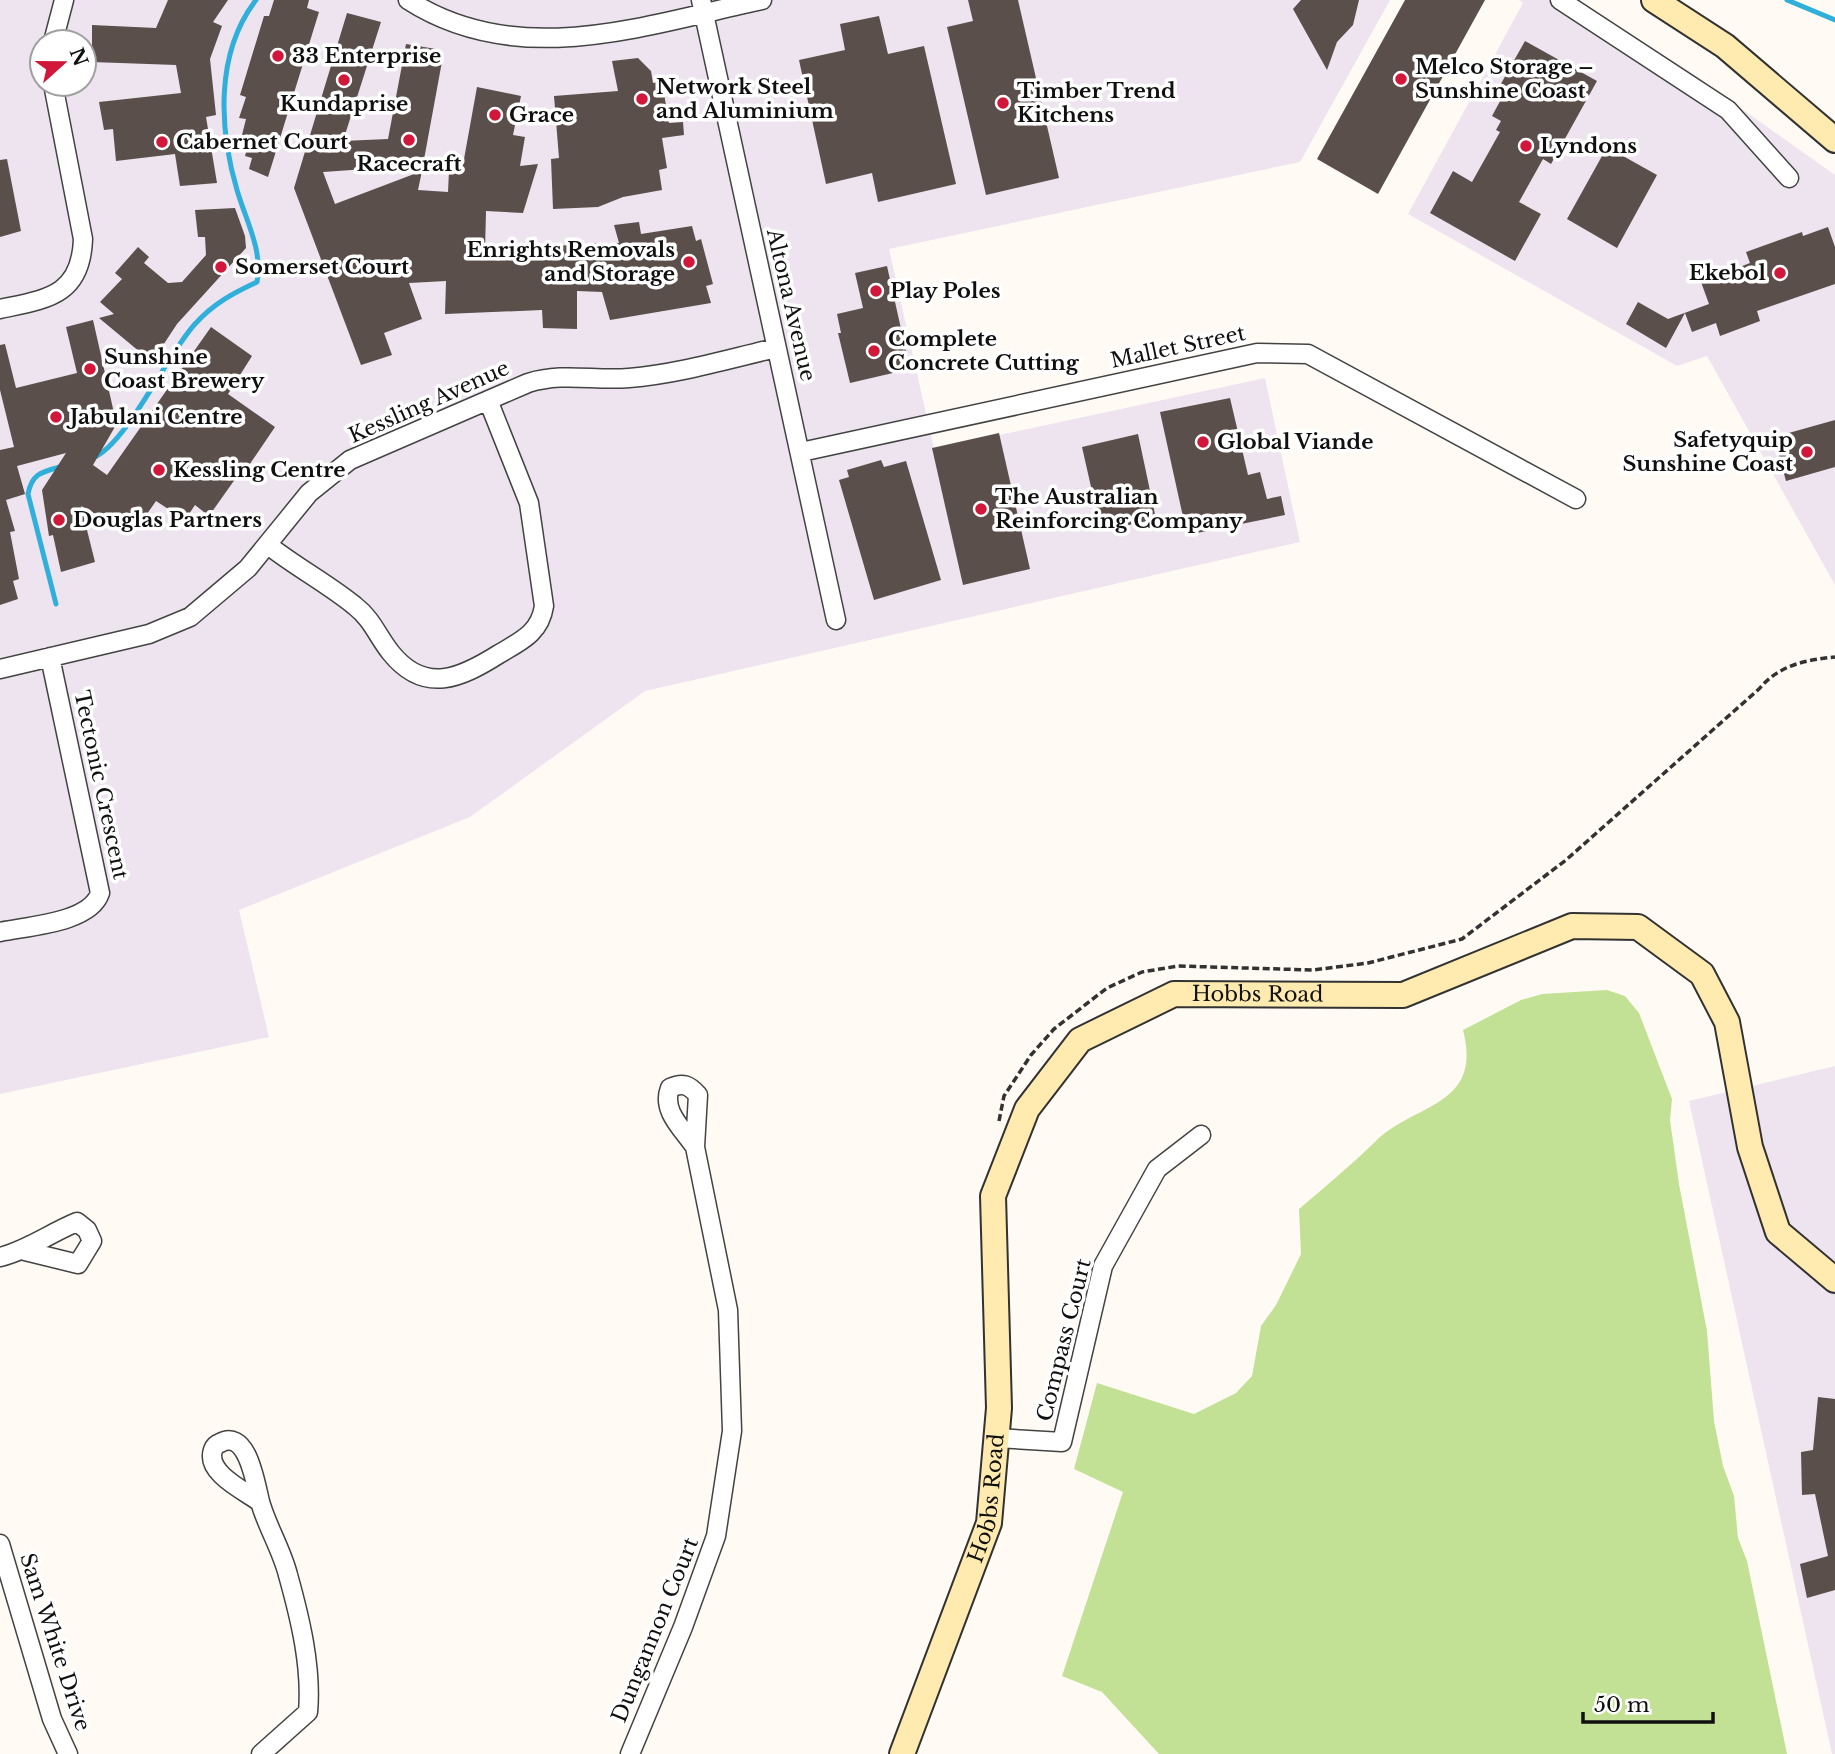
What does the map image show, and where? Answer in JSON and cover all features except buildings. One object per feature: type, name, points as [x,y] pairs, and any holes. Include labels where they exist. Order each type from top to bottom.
[{"type":"street","points":[[57,28],[64,0]]},
{"type":"street","points":[[408,0],[449,20],[479,30],[546,40],[605,34],[703,7],[762,0]]},
{"type":"street","points":[[1560,0],[1728,110],[1789,178]]},
{"type":"street","points":[[1654,0],[1725,46],[1835,140]]},
{"type":"street","name":"Altona Avenue","points":[[703,7],[836,620]]},
{"type":"street","points":[[0,309],[54,296],[77,273],[82,256],[83,239],[56,98]]},
{"type":"street","name":"Kessling Avenue","points":[[0,669],[149,634],[190,617],[227,588],[268,545],[309,494],[350,460],[488,400],[544,378],[559,375],[629,378],[776,348]]},
{"type":"street","name":"Mallet Street","points":[[801,452],[1257,353],[1308,354],[1576,499]]},
{"type":"street","points":[[268,545],[355,606],[375,628],[390,652],[412,672],[424,678],[455,677],[474,670],[529,636],[542,619],[544,606],[532,515],[488,400]]},
{"type":"street","name":"Tectonic Crescent","points":[[0,932],[80,915],[90,910],[100,893],[50,657]]},
{"type":"street","name":"Hobbs Road","points":[[902,1754],[989,1523],[999,1408],[993,1196],[1027,1109],[1080,1040],[1174,994],[1403,995],[1572,926],[1638,927],[1702,974],[1727,1022],[1750,1147],[1778,1232],[1835,1280]]},
{"type":"street","name":"Compass Court","points":[[997,1438],[1062,1442],[1102,1266],[1157,1170],[1201,1135]]},
{"type":"street","name":"Dungannon Court","points":[[630,1754],[683,1627],[716,1536],[732,1431],[728,1310],[695,1147]]},
{"type":"street","points":[[0,1257],[25,1251]]},
{"type":"street","points":[[260,1502],[288,1573],[311,1683],[308,1712],[261,1754]]},
{"type":"street","name":"Sam White Drive","points":[[0,1544],[8,1602],[68,1754]]},
{"type":"path","points":[[997,1128],[1004,1096],[1031,1055],[1054,1029],[1107,988],[1142,972],[1154,970],[1178,967],[1313,970],[1368,963],[1462,939],[1566,860],[1759,689],[1772,673],[1809,660],[1835,657]]},
{"type":"shaded area","points":[[0,0],[1390,0],[1300,162],[889,249],[934,449],[1265,378],[1300,542],[645,691],[470,817],[239,910],[269,1037],[0,1094]]},
{"type":"shaded area","points":[[1519,0],[1577,0],[1690,72],[1835,175],[1835,585],[1707,356],[1677,366],[1408,214],[1523,3]]},
{"type":"shaded area","points":[[1835,1066],[1835,1754],[1832,1754],[1689,1101]]},
{"type":"green space","points":[[1607,990],[1625,996],[1639,1013],[1672,1099],[1670,1120],[1679,1184],[1707,1331],[1714,1421],[1723,1466],[1734,1496],[1738,1538],[1747,1561],[1787,1754],[1159,1754],[1102,1692],[1062,1676],[1123,1492],[1074,1469],[1097,1383],[1194,1414],[1236,1393],[1252,1376],[1261,1326],[1276,1305],[1301,1254],[1299,1209],[1392,1128],[1442,1100],[1455,1089],[1463,1074],[1467,1055],[1463,1030],[1521,1000],[1542,994]]},
{"type":"waterway","points":[[93,458],[106,449],[133,417],[195,324],[224,300],[257,282],[256,247],[231,166],[224,117],[227,67],[233,43],[256,0]]},
{"type":"waterway","points":[[1787,0],[1835,20]]},
{"type":"waterway","points":[[56,604],[28,494],[38,475],[60,467]]},
{"type":"place","name":"33 Enterprise","points":[[278,56]]},
{"type":"place","name":"Melco Storage – Sunshine Coast","points":[[1401,79]]},
{"type":"place","name":"Kundaprise","points":[[344,80]]},
{"type":"place","name":"Network Steel and Aluminium","points":[[642,99]]},
{"type":"place","name":"Timber Trend Kitchens","points":[[1003,103]]},
{"type":"place","name":"Grace","points":[[495,115]]},
{"type":"place","name":"Racecraft","points":[[409,140]]},
{"type":"place","name":"Cabernet Court","points":[[162,142]]},
{"type":"place","name":"Lyndons","points":[[1526,146]]},
{"type":"place","name":"Enrights Removals and Storage","points":[[689,262]]},
{"type":"place","name":"Somerset Court","points":[[221,267]]},
{"type":"place","name":"Ekebol","points":[[1780,273]]},
{"type":"place","name":"Play Poles","points":[[876,291]]},
{"type":"place","name":"Complete Concrete Cutting","points":[[874,351]]},
{"type":"place","name":"Sunshine Coast Brewery","points":[[90,369]]},
{"type":"place","name":"Jabulani Centre","points":[[56,417]]},
{"type":"place","name":"Global Viande","points":[[1203,442]]},
{"type":"place","name":"Safetyquip Sunshine Coast","points":[[1807,452]]},
{"type":"place","name":"Kessling Centre","points":[[159,470]]},
{"type":"place","name":"The Australian Reinforcing Company","points":[[981,509]]},
{"type":"place","name":"Douglas Partners","points":[[59,520]]}]
